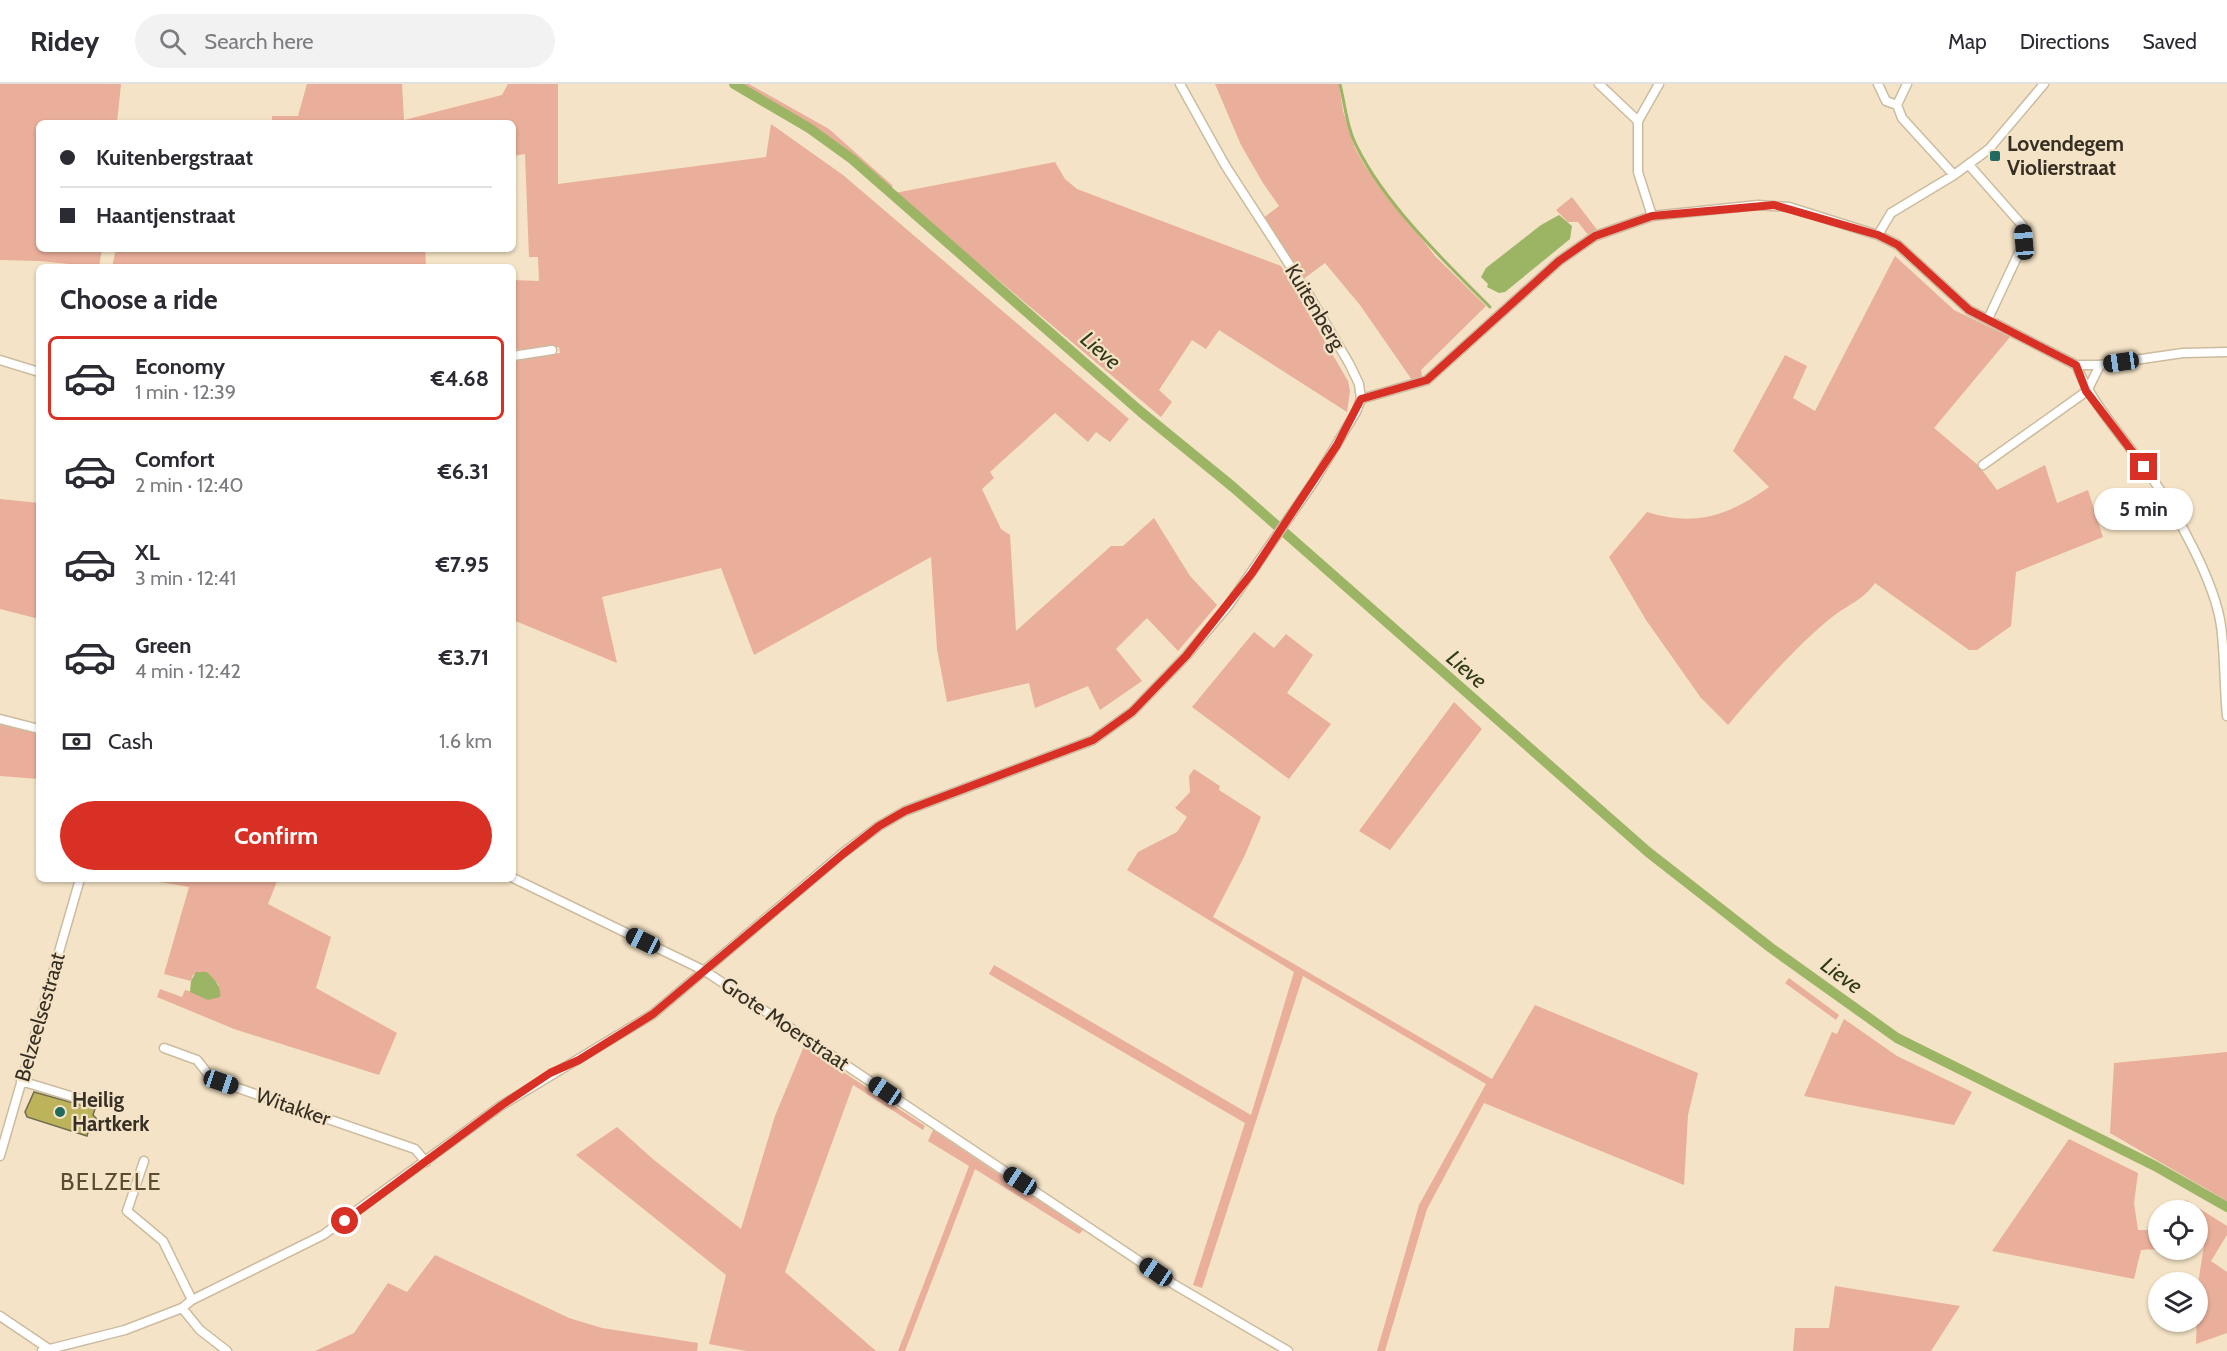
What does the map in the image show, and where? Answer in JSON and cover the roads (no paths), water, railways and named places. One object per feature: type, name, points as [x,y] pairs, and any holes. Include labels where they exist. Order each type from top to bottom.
[{"type":"street","name":"Kuitenberg","points":[[1180,84],[1226,165],[1327,325],[1359,384],[1361,399]]},
{"type":"street","points":[[1599,84],[1638,121]]},
{"type":"street","points":[[1652,216],[1638,172],[1638,121],[1659,84]]},
{"type":"street","points":[[1878,84],[1886,101],[1897,105]]},
{"type":"street","points":[[1907,84],[1897,105],[1902,118],[1954,175]]},
{"type":"street","points":[[1878,235],[1891,213],[1969,165],[2012,126],[2044,84]]},
{"type":"street","points":[[1969,165],[2022,225],[2024,242],[1988,319]]},
{"type":"street","points":[[0,1316],[47,1350],[125,1330],[182,1308],[192,1300],[323,1235],[426,1162],[452,1139],[531,1086],[653,1014],[879,826],[905,811],[1070,750],[1110,730],[1149,696],[1228,606],[1286,523],[1348,427],[1361,399],[1427,380],[1559,261],[1595,236],[1652,216],[1774,205],[1878,235],[1898,245],[1969,310],[2076,365],[2100,365],[2183,353],[2227,352]]},
{"type":"street","points":[[516,356],[552,350]]},
{"type":"street","points":[[0,360],[36,371]]},
{"type":"street","points":[[2076,365],[2086,391],[2153,480],[2195,555],[2216,604],[2221,626],[2227,716]]},
{"type":"street","points":[[1983,465],[2086,391],[2100,365]]},
{"type":"street","points":[[0,719],[36,728]]},
{"type":"street","name":"Grote Moerstraat","points":[[516,879],[705,971],[1176,1284],[1288,1351]]},
{"type":"street","name":"Belzeelsestraat","points":[[0,1156],[79,882]]},
{"type":"street","name":"Witakker","points":[[164,1048],[197,1060],[212,1078],[415,1149],[426,1162]]},
{"type":"street","points":[[21,1081],[90,1102]]},
{"type":"street","points":[[144,1161],[127,1211],[163,1241],[192,1300]]},
{"type":"street","points":[[182,1308],[200,1330],[227,1351]]},
{"type":"waterway","name":"Lieve","points":[[734,84],[809,128],[852,159],[1141,412],[1233,487],[1648,852],[1771,948],[1897,1038],[2155,1166],[2227,1207]]},
{"type":"waterway","points":[[1340,84],[1351,132],[1357,147],[1383,190],[1417,232],[1490,307]]},
{"type":"place","name":"Lovendegem Violierstraat","points":[[1995,156]]},
{"type":"place","name":"Heilig Hartkerk","points":[[60,1112]]},
{"type":"district","name":"BELZELE","points":[[111,1182]]}]
